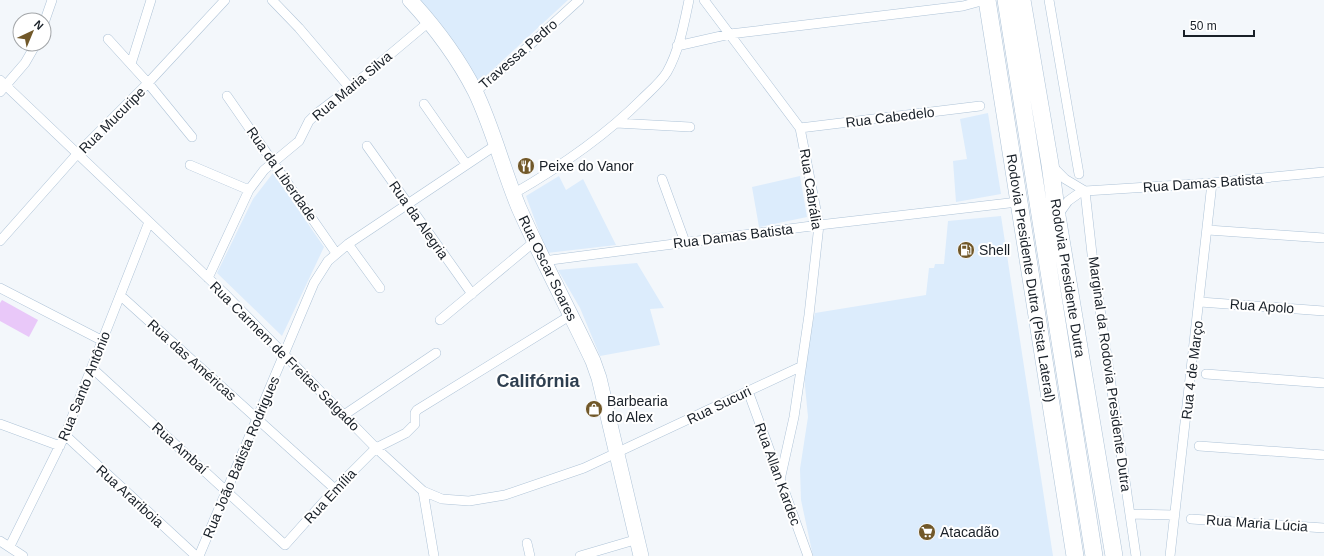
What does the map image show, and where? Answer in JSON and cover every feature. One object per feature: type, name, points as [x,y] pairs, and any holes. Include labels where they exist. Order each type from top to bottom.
[{"type":"highway","name":"Rodovia Presidente Dutra (Pista Lateral)","points":[[986,0],[1074,556]]},
{"type":"highway","name":"Rodovia Presidente Dutra","points":[[1006,0],[1094,556]]},
{"type":"highway","name":"Rodovia Presidente Dutra","points":[[1022,0],[1114,556]]},
{"type":"main road","name":"Rua Oscar Soares","points":[[410,0],[430,21],[456,59],[475,92],[513,194],[534,242],[593,361],[599,378],[641,556]]},
{"type":"street","points":[[48,12],[52,0]]},
{"type":"street","points":[[131,64],[151,0]]},
{"type":"street","name":"Rua Mucuripe","points":[[0,241],[78,154],[148,83],[225,0]]},
{"type":"street","points":[[272,0],[350,88]]},
{"type":"street","name":"Travessa Pedro","points":[[475,92],[522,53],[579,0]]},
{"type":"street","points":[[513,194],[556,169],[616,123],[666,74],[677,46],[689,0]]},
{"type":"street","name":"Rua Cabrália","points":[[704,0],[800,128],[819,225],[809,315],[800,367],[794,417],[780,480]]},
{"type":"street","points":[[677,46],[730,34],[963,6],[986,0]]},
{"type":"street","points":[[1049,0],[1079,174]]},
{"type":"street","name":"Rua Maria Silva","points":[[208,278],[249,190],[264,170],[299,140],[312,117],[350,88],[430,21]]},
{"type":"street","points":[[108,39],[148,83],[192,137]]},
{"type":"street","points":[[2,86],[25,63],[31,52]]},
{"type":"street","name":"Rua Carmem de Freitas Salgado","points":[[2,86],[78,154],[208,278],[376,448],[423,491],[450,501],[468,501],[491,498],[556,478],[617,453]]},
{"type":"street","name":"Rua da Liberdade","points":[[227,96],[274,161],[336,253]]},
{"type":"street","points":[[424,104],[466,164]]},
{"type":"street","name":"Rua Cabedelo","points":[[800,128],[980,106]]},
{"type":"street","points":[[616,123],[690,127]]},
{"type":"street","name":"Rua João Batista Rodrigues","points":[[198,556],[314,284],[328,261],[348,244],[496,145]]},
{"type":"street","name":"Rua da Alegria","points":[[367,146],[472,294]]},
{"type":"street","points":[[1050,164],[1065,179],[1084,191],[1068,201],[1057,216]]},
{"type":"street","points":[[190,165],[249,190]]},
{"type":"street","name":"Rua Damas Batista","points":[[1084,191],[1212,184],[1324,172]]},
{"type":"street","points":[[662,179],[685,242]]},
{"type":"street","name":"Rua 4 de Março","points":[[1170,556],[1200,302],[1212,184]]},
{"type":"street","name":"Marginal da Rodovia Presidente Dutra","points":[[1084,191],[1136,556]]},
{"type":"street","name":"Rua Damas Batista","points":[[543,261],[819,225],[1018,202]]},
{"type":"street","name":"Rua Santo Antônio","points":[[10,546],[65,435],[149,222]]},
{"type":"street","points":[[1208,230],[1324,238]]},
{"type":"street","points":[[440,320],[534,242]]},
{"type":"street","points":[[348,244],[380,288]]},
{"type":"street","points":[[0,288],[103,341]]},
{"type":"street","name":"Rua das Américas","points":[[120,296],[258,418],[335,489]]},
{"type":"street","name":"Rua Apolo","points":[[1200,302],[1324,311]]},
{"type":"street","name":"Rua Emília","points":[[285,545],[335,489],[376,448],[411,430],[415,424],[415,413],[420,408],[484,371],[571,315]]},
{"type":"street","points":[[344,416],[436,353]]},
{"type":"street","name":"Rua Sucuri","points":[[617,453],[800,367]]},
{"type":"street","name":"Rua Ambaí","points":[[92,368],[285,545]]},
{"type":"street","points":[[1206,374],[1324,383]]},
{"type":"street","name":"Rua Allan Kardec","points":[[748,391],[808,556]]},
{"type":"street","points":[[0,424],[60,446]]},
{"type":"street","name":"Rua Arariboia","points":[[65,435],[198,556]]},
{"type":"street","points":[[1199,446],[1324,455]]},
{"type":"street","points":[[423,491],[434,556]]},
{"type":"street","points":[[1130,514],[1174,515]]},
{"type":"street","name":"Rua Maria Lúcia","points":[[1190,519],[1324,528]]},
{"type":"street","points":[[580,556],[638,539]]},
{"type":"street","points":[[0,541],[10,546],[23,556]]},
{"type":"street","points":[[527,543],[530,556]]},
{"type":"shaded area","points":[[420,0],[568,0],[476,85]]},
{"type":"shaded area","points":[[988,113],[1001,194],[956,202],[953,161],[967,159],[960,119]]},
{"type":"shaded area","points":[[273,173],[324,247],[282,336],[217,273],[253,199]]},
{"type":"shaded area","points":[[559,176],[566,190],[583,179],[616,245],[547,253],[526,196]]},
{"type":"shaded area","points":[[800,176],[807,217],[759,227],[752,187]]},
{"type":"shaded area","points":[[1001,216],[1053,556],[813,556],[801,500],[800,469],[808,417],[803,365],[815,313],[926,295],[929,268],[934,268],[935,264],[944,264],[948,221]]},
{"type":"shaded area","points":[[637,263],[664,308],[650,309],[660,345],[600,356],[580,308],[558,270]]},
{"type":"shaded area","points":[[2,300],[38,320],[29,337],[0,321],[0,303]]},
{"type":"place","name":"Peixe do Vanor","points":[[526,166]]},
{"type":"place","name":"Shell","points":[[966,250]]},
{"type":"place","name":"Barbearia do Alex","points":[[594,409]]},
{"type":"place","name":"Atacadão","points":[[927,532]]},
{"type":"district","name":"Califórnia","points":[[538,381]]}]
